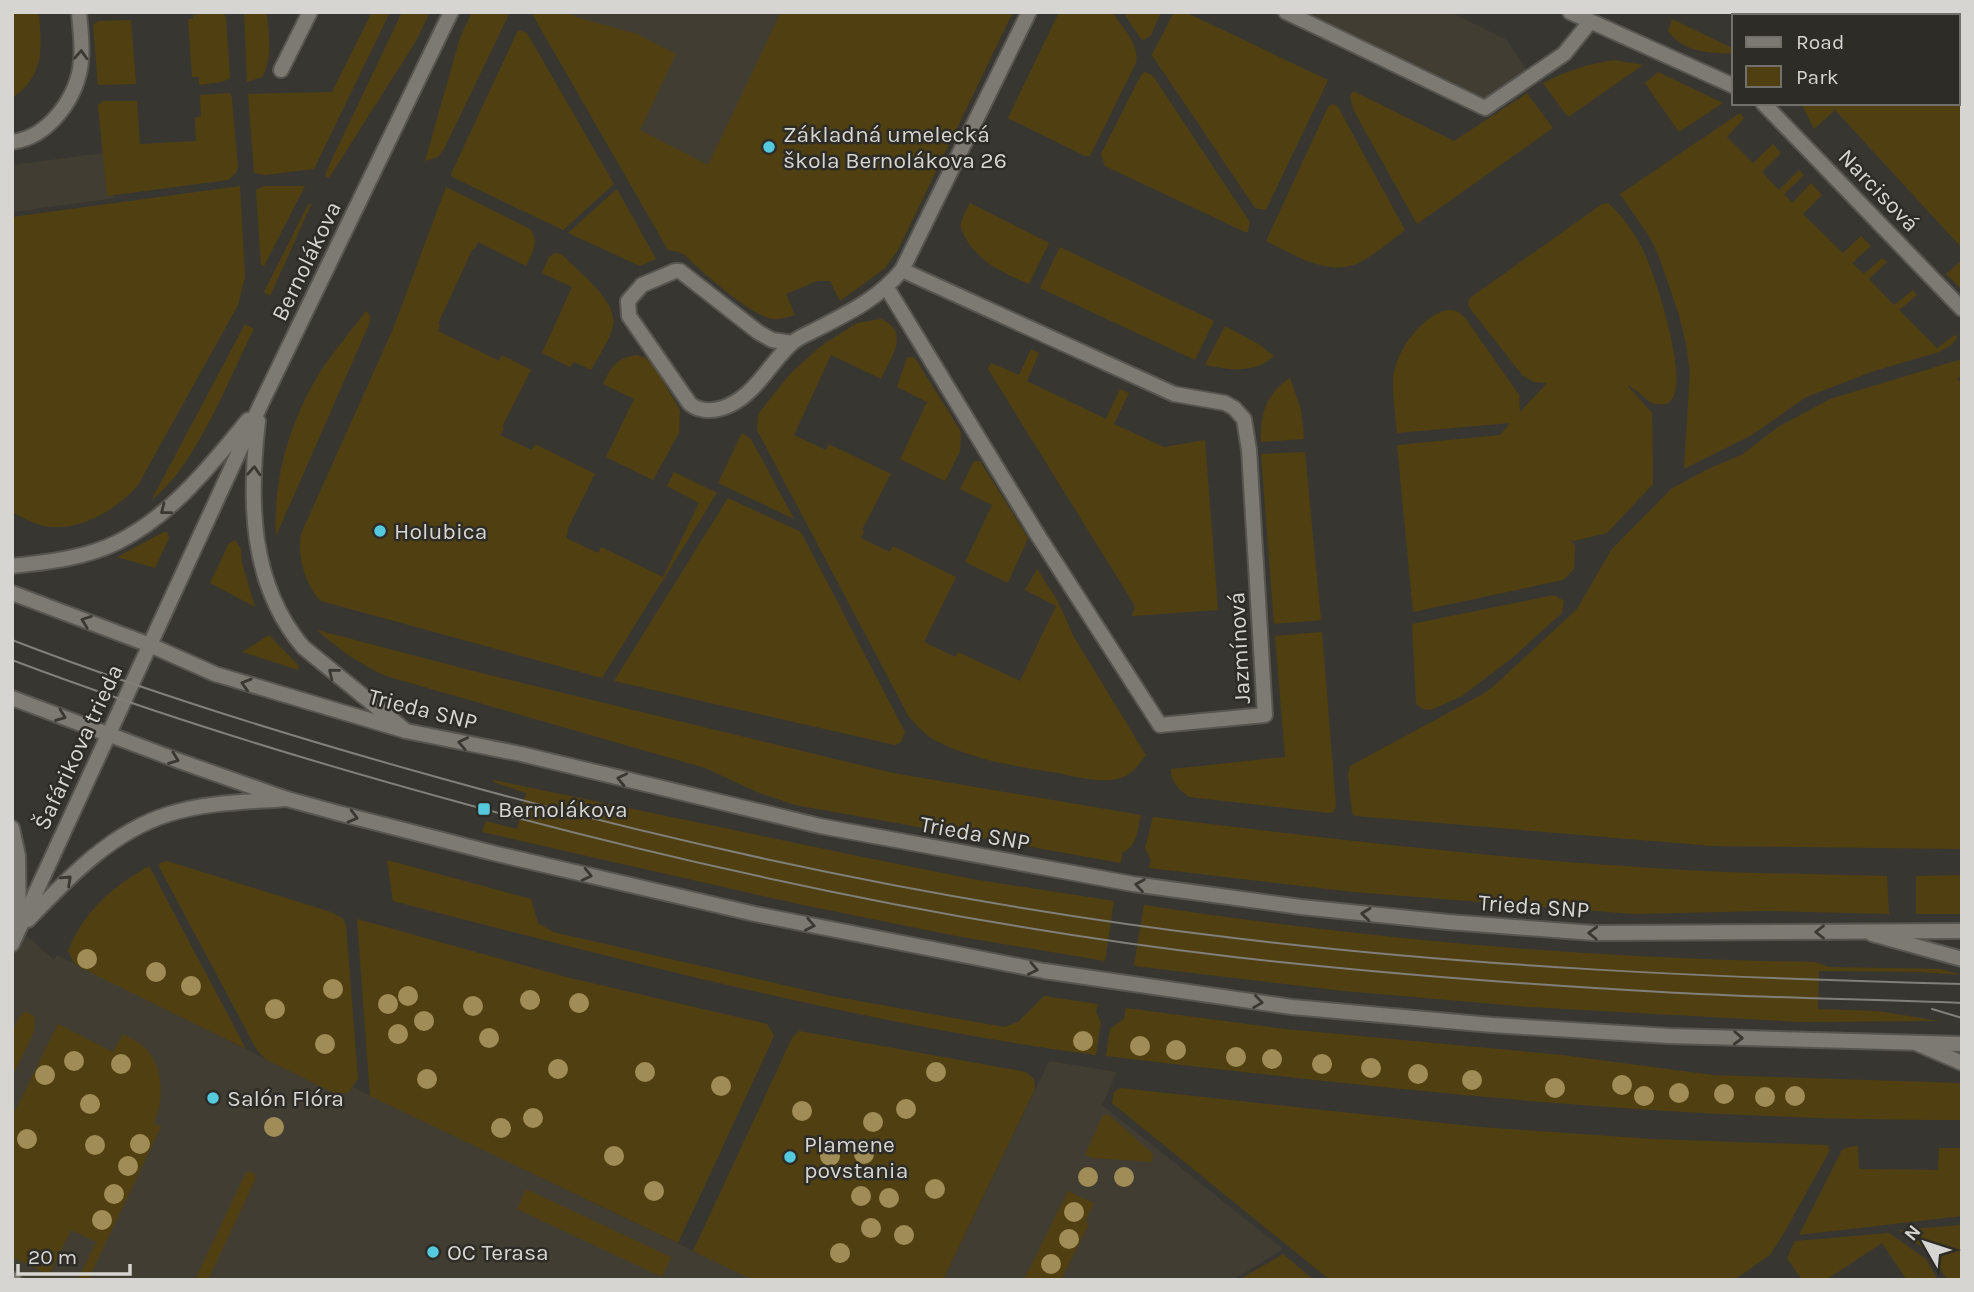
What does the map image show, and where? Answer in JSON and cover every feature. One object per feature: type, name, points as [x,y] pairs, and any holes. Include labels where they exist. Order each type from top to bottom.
[{"type":"street","points":[[12,142],[44,129],[71,96],[79,76],[81,61],[79,12]]},
{"type":"street","points":[[281,70],[310,12]]},
{"type":"street","name":"Bernolákova","points":[[150,645],[260,405],[451,12]]},
{"type":"street","points":[[792,343],[772,340],[758,332],[680,271],[642,285],[628,301],[629,316],[684,397],[696,409],[718,410],[737,401],[764,376],[792,343],[860,306],[887,288],[902,270],[1029,12]]},
{"type":"street","points":[[1286,12],[1485,108],[1564,54],[1590,22]]},
{"type":"street","points":[[1570,12],[1732,85]]},
{"type":"street","name":"Narcisová","points":[[1765,105],[1962,309]]},
{"type":"street","name":"Jazmínová","points":[[887,288],[1039,537],[1160,725],[1265,715],[1249,450],[1244,419],[1225,403],[1174,394],[902,270]]},
{"type":"street","points":[[12,566],[59,560],[97,550],[138,530],[182,496],[260,405]]},
{"type":"street","points":[[260,405],[253,479],[254,527],[266,578],[279,610],[303,647],[406,731]]},
{"type":"street","name":"Trieda SNP","points":[[12,593],[150,645],[215,674],[406,731],[534,757],[820,826],[971,856],[1158,888],[1381,915],[1594,933],[1962,931]]},
{"type":"street","name":"Šafárikova trieda","points":[[12,944],[150,645]]},
{"type":"street","points":[[12,698],[287,799],[493,853],[755,914],[1044,971],[1292,1007],[1492,1025],[1669,1036],[1962,1044]]},
{"type":"street","points":[[19,929],[92,858],[131,830],[169,814],[190,809],[287,799]]},
{"type":"street","points":[[12,828],[18,856],[19,929]]},
{"type":"street","points":[[1862,931],[1962,959]]},
{"type":"street","points":[[1918,1044],[1962,1063]]},
{"type":"shaded area","name":"Základná umelecká škola Bernolákova 26","points":[[536,12],[999,12],[887,243],[637,163]]},
{"type":"shaded area","points":[[1286,12],[1450,12],[1507,40],[1531,77],[1485,108]]},
{"type":"shaded area","points":[[110,152],[115,198],[12,212],[12,165]]},
{"type":"shaded area","points":[[19,929],[54,960],[57,955],[334,1093],[348,1093],[353,1087],[754,1280],[14,1280],[12,944]]},
{"type":"shaded area","points":[[1049,1061],[1117,1072],[1102,1105],[1283,1249],[1233,1280],[943,1280]]},
{"type":"green space","points":[[12,12],[39,12],[40,49],[39,60],[31,80],[12,98]]},
{"type":"green space","points":[[222,12],[226,17],[230,78],[222,82],[199,85],[199,77],[192,77],[188,19],[193,19],[193,15]]},
{"type":"green space","points":[[244,12],[262,12],[267,15],[269,39],[268,62],[262,77],[247,82]]},
{"type":"green space","points":[[372,12],[390,12],[314,169],[265,175],[254,173],[248,94],[332,92]]},
{"type":"green space","points":[[402,12],[430,12],[416,41],[329,178],[325,176],[327,170]]},
{"type":"green space","points":[[472,12],[510,12],[444,149],[438,157],[425,161],[460,38]]},
{"type":"green space","name":"Základná umelecká škola Bernolákova 26","points":[[531,12],[566,12],[637,34],[676,54],[640,130],[708,165],[781,12],[1013,12],[898,250],[885,268],[840,301],[830,281],[817,281],[786,294],[795,315],[777,319],[753,311],[685,255],[668,250]]},
{"type":"green space","points":[[1059,12],[1112,12],[1129,36],[1137,56],[1090,156],[1085,156],[1008,118]]},
{"type":"green space","points":[[1123,12],[1161,12],[1151,35],[1144,40]]},
{"type":"green space","points":[[1174,12],[1185,12],[1328,80],[1266,210],[1255,208],[1152,55]]},
{"type":"green space","points":[[1959,12],[1960,14],[1854,14]]},
{"type":"green space","points":[[1960,16],[1962,23],[1960,55]]},
{"type":"green space","points":[[1672,19],[1732,48],[1732,53],[1707,52],[1689,47],[1668,31]]},
{"type":"green space","points":[[131,20],[136,84],[98,85],[93,25],[98,21]]},
{"type":"green space","points":[[518,30],[527,33],[614,184],[563,230],[452,177],[451,174]]},
{"type":"green space","points":[[1614,60],[1643,65],[1568,117],[1543,83],[1578,68]]},
{"type":"green space","points":[[1962,67],[1962,248],[1835,110],[1814,129],[1802,105],[1960,105]]},
{"type":"green space","points":[[1145,72],[1153,76],[1250,222],[1248,232],[1105,166],[1101,154],[1141,75]]},
{"type":"green space","points":[[1658,72],[1723,103],[1679,132],[1645,83]]},
{"type":"green space","points":[[1353,91],[1454,141],[1527,93],[1553,128],[1417,224],[1354,111],[1350,97]]},
{"type":"green space","points":[[228,93],[232,99],[238,167],[228,180],[107,196],[98,105],[103,101],[137,101],[140,144],[196,141],[195,118],[201,116],[200,95]]},
{"type":"green space","points":[[1333,104],[1338,107],[1405,230],[1364,260],[1352,266],[1339,267],[1314,263],[1266,241],[1328,107]]},
{"type":"green space","points":[[1740,113],[1744,118],[1727,137],[1753,163],[1773,144],[1781,153],[1762,172],[1779,190],[1799,170],[1804,175],[1784,194],[1792,203],[1811,183],[1822,195],[1803,214],[1843,253],[1861,236],[1871,246],[1852,263],[1864,274],[1882,258],[1887,262],[1869,279],[1894,305],[1913,290],[1917,295],[1899,310],[1937,348],[1955,335],[1958,337],[1939,352],[1874,371],[1806,397],[1752,435],[1684,469],[1690,371],[1686,344],[1658,254],[1620,194]]},
{"type":"green space","points":[[240,186],[245,277],[238,305],[138,485],[105,512],[79,524],[65,527],[34,523],[12,512],[12,217]]},
{"type":"green space","points":[[264,186],[305,186],[264,266],[261,266],[256,190]]},
{"type":"green space","points":[[446,187],[530,229],[533,234],[534,248],[526,266],[478,242],[438,324],[438,331],[499,361],[502,355],[531,370],[500,435],[532,450],[535,444],[595,474],[567,530],[566,538],[598,553],[601,547],[663,577],[699,503],[667,486],[674,472],[717,493],[602,678],[321,601],[315,595],[304,569],[300,551],[301,534],[393,329]]},
{"type":"green space","points":[[617,189],[656,259],[640,266],[568,233]]},
{"type":"green space","points":[[309,203],[311,205],[270,296],[264,292]]},
{"type":"green space","points":[[970,203],[1049,243],[1029,284],[994,267],[972,248],[961,226]]},
{"type":"green space","points":[[1608,203],[1628,225],[1643,250],[1668,323],[1676,366],[1674,396],[1667,404],[1649,401],[1627,385],[1652,413],[1653,484],[1607,533],[1574,541],[1570,539],[1575,546],[1574,569],[1563,580],[1413,612],[1397,445],[1500,435],[1510,423],[1397,433],[1393,383],[1402,350],[1422,324],[1431,317],[1439,312],[1456,311],[1466,319],[1519,395],[1520,412],[1547,383],[1534,382],[1523,376],[1471,310],[1468,304],[1470,298],[1602,204]]},
{"type":"green space","points":[[1060,247],[1214,321],[1195,360],[1040,288]]},
{"type":"green space","points":[[555,253],[561,254],[595,287],[610,307],[613,326],[591,370],[574,362],[570,367],[542,353],[572,287],[542,273],[549,257]]},
{"type":"green space","points":[[1962,260],[1962,288],[1961,289],[1946,274]]},
{"type":"green space","points":[[366,311],[370,315],[370,322],[276,536],[277,493],[281,472],[300,410],[320,372]]},
{"type":"green space","points":[[881,319],[890,324],[897,338],[881,379],[831,355],[794,435],[826,450],[829,444],[891,474],[862,530],[864,532],[861,538],[890,552],[893,546],[956,577],[924,642],[955,657],[958,652],[1020,681],[1056,606],[1025,590],[1037,569],[1057,600],[1074,637],[1146,755],[1126,776],[1110,780],[1088,779],[978,757],[933,739],[909,717],[757,430],[758,414],[791,373],[821,346],[857,323]]},
{"type":"green space","points":[[245,324],[254,329],[210,421],[183,466],[151,501]]},
{"type":"green space","points":[[1225,326],[1274,356],[1259,366],[1250,368],[1232,369],[1205,365]]},
{"type":"green space","points":[[1031,349],[1039,353],[1027,381],[1106,419],[1120,389],[1129,393],[1114,424],[1164,447],[1205,440],[1218,610],[1132,616],[1135,606],[988,369],[991,363],[1019,375]]},
{"type":"green space","points":[[636,355],[646,358],[655,367],[680,410],[679,433],[653,480],[606,457],[634,399],[603,384],[615,364]]},
{"type":"green space","points":[[907,358],[915,358],[961,432],[960,451],[945,481],[900,459],[927,402],[897,387]]},
{"type":"green space","points":[[1962,359],[1962,375],[1957,379],[1962,385],[1962,849],[1712,846],[1356,816],[1352,813],[1348,774],[1350,766],[1495,685],[1577,609],[1611,550],[1671,489],[1743,454],[1778,427],[1830,399]]},
{"type":"green space","points":[[1290,378],[1301,409],[1304,439],[1261,442],[1266,405],[1275,391]]},
{"type":"green space","points":[[742,433],[751,439],[794,519],[718,483]]},
{"type":"green space","points":[[1305,452],[1321,620],[1274,624],[1261,454]]},
{"type":"green space","points":[[974,461],[980,461],[1028,538],[1008,583],[965,562],[992,505],[960,489]]},
{"type":"green space","points":[[728,498],[801,532],[905,732],[901,742],[895,745],[614,681]]},
{"type":"green space","points":[[167,532],[169,538],[155,568],[117,557]]},
{"type":"green space","points":[[235,540],[241,549],[242,563],[255,607],[210,583],[229,543]]},
{"type":"green space","points":[[1554,595],[1564,601],[1562,613],[1512,658],[1462,696],[1431,710],[1416,704],[1412,624]]},
{"type":"green space","points":[[317,630],[473,671],[893,773],[1141,815],[1137,832],[1134,842],[1122,853],[1121,863],[795,805],[757,792],[705,768],[386,676],[350,656]]},
{"type":"green space","points":[[1322,632],[1336,806],[1333,812],[1189,797],[1182,792],[1174,782],[1171,769],[1285,757],[1275,636]]},
{"type":"green space","points":[[269,635],[299,666],[298,670],[242,652]]},
{"type":"green space","points":[[494,780],[972,879],[1114,901],[1105,961],[956,936],[803,905],[482,832],[486,821],[517,829],[526,793],[493,782]]},
{"type":"green space","points":[[1153,817],[1552,861],[1710,871],[1887,876],[1889,914],[1765,911],[1634,914],[1353,892],[1149,868],[1151,860],[1145,848]]},
{"type":"green space","points":[[387,860],[531,899],[538,923],[553,932],[831,996],[1004,1027],[1018,1022],[1044,996],[1098,1004],[1096,1012],[1101,1022],[1096,1055],[1007,1042],[830,1008],[655,968],[393,901]]},
{"type":"green space","points":[[167,861],[331,912],[342,918],[346,925],[358,1079],[348,1093],[334,1093],[265,1059],[257,1050],[159,867],[160,863]]},
{"type":"green space","points":[[149,866],[246,1049],[74,963],[68,951],[91,912],[111,892]]},
{"type":"green space","points":[[1962,875],[1962,914],[1916,914],[1916,876]]},
{"type":"green space","points":[[1144,905],[1311,928],[1478,945],[1647,957],[1815,962],[1829,967],[1940,969],[1962,975],[1819,971],[1818,1009],[1877,1011],[1940,1021],[1801,1022],[1529,1007],[1344,991],[1134,966]]},
{"type":"green space","points":[[357,919],[566,977],[767,1024],[774,1035],[770,1045],[678,1243],[370,1096]]},
{"type":"green space","points":[[1126,1008],[1285,1029],[1562,1055],[1713,1075],[1958,1083],[1962,1084],[1962,1120],[1747,1115],[1533,1101],[1106,1056],[1110,1029],[1124,1019]]},
{"type":"green space","points":[[26,1011],[35,1017],[34,1032],[12,1077],[13,1032]]},
{"type":"green space","points":[[58,1024],[113,1052],[123,1034],[146,1049],[159,1075],[160,1105],[154,1123],[161,1127],[90,1276],[96,1280],[78,1280],[96,1242],[71,1230],[49,1275],[12,1257],[12,1117]]},
{"type":"green space","points":[[799,1031],[1026,1072],[1034,1079],[1035,1089],[943,1280],[753,1280],[693,1251],[792,1038]]},
{"type":"green space","points":[[1121,1088],[1480,1127],[1652,1139],[1827,1145],[1830,1150],[1770,1255],[1734,1280],[1330,1280],[1112,1103],[1114,1092]]},
{"type":"green space","points":[[1103,1115],[1109,1115],[1151,1152],[1152,1162],[1092,1158],[1085,1155]]},
{"type":"green space","points":[[1858,1146],[1859,1169],[1938,1170],[1939,1148],[1962,1148],[1962,1216],[1799,1235],[1842,1150]]},
{"type":"green space","points":[[249,1171],[255,1174],[255,1180],[208,1280],[195,1280],[245,1174]]},
{"type":"green space","points":[[526,1189],[671,1257],[662,1277],[517,1209]]},
{"type":"green space","points":[[1068,1191],[1094,1203],[1086,1220],[1088,1226],[1061,1280],[1024,1280]]},
{"type":"green space","points":[[1962,1225],[1962,1280],[1947,1280],[1931,1254],[1899,1230]]},
{"type":"green space","points":[[1889,1233],[1926,1259],[1938,1280],[1907,1280],[1882,1243],[1826,1280],[1802,1280],[1787,1258],[1795,1241]]},
{"type":"green space","points":[[1283,1254],[1314,1280],[1239,1280]]},
{"type":"tram line","points":[[12,640],[224,714],[538,805],[735,852],[933,893],[1133,925],[1415,957],[1597,970],[1962,984]]},
{"type":"tram line","points":[[12,660],[239,738],[469,805],[753,875],[945,914],[1137,945],[1394,973],[1700,994],[1962,1003]]},
{"type":"tram line","points":[[1932,1009],[1962,1018]]},
{"type":"place","name":"Základná umelecká škola Bernolákova 26","points":[[769,147]]},
{"type":"place","name":"Holubica","points":[[380,531]]},
{"type":"place","name":"Bernolákova","points":[[484,809]]},
{"type":"place","name":"Salón Flóra","points":[[213,1098]]},
{"type":"place","name":"Plamene povstania","points":[[790,1157]]},
{"type":"place","name":"OC Terasa","points":[[433,1252]]}]
